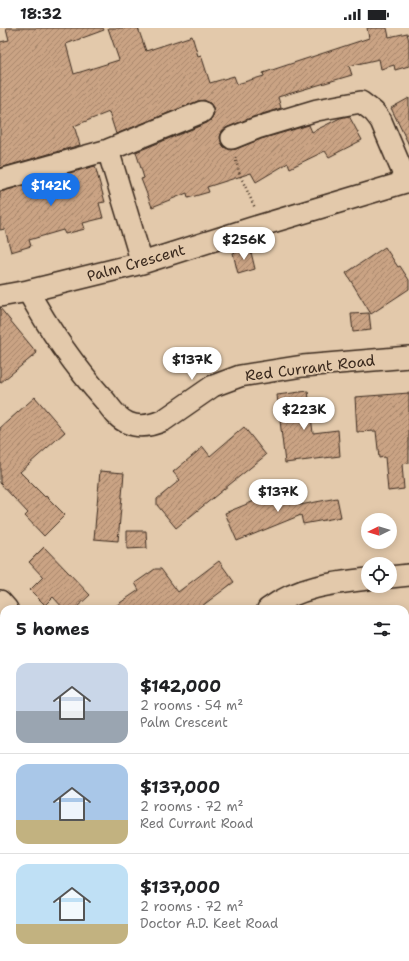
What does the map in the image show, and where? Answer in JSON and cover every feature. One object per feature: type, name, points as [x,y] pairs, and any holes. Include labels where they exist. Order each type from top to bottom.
[{"type":"street","points":[[232,138],[257,128],[317,110],[361,102],[374,112],[381,122],[408,181]]},
{"type":"street","points":[[0,180],[108,150],[202,112]]},
{"type":"street","points":[[108,150],[142,263]]},
{"type":"street","name":"Palm Crescent","points":[[0,296],[28,291],[142,263],[408,181]]},
{"type":"street","name":"Red Currant Road","points":[[28,291],[39,312],[90,384],[120,419],[129,424],[144,425],[159,422],[213,386],[240,376],[303,366],[409,357]]},
{"type":"street","points":[[397,576],[409,575]]},
{"type":"street","points":[[274,605],[282,599],[299,592],[323,585],[361,580]]},
{"type":"path","points":[[232,138],[240,175],[262,225]]},
{"type":"building","points":[[6,28],[103,28],[104,30],[66,44],[74,74],[119,60],[108,28],[138,28],[146,51],[192,36],[198,56],[201,55],[210,83],[234,76],[237,84],[264,76],[263,73],[369,38],[367,28],[387,28],[389,37],[407,33],[409,41],[409,66],[395,70],[394,65],[381,69],[379,59],[349,66],[352,75],[278,97],[281,108],[228,127],[222,131],[220,137],[224,147],[230,150],[309,125],[312,132],[340,118],[349,116],[362,140],[329,157],[325,151],[290,168],[288,163],[256,182],[251,173],[207,187],[209,192],[188,198],[187,193],[152,207],[141,179],[144,178],[136,152],[207,123],[212,119],[214,113],[213,107],[210,103],[204,100],[198,101],[116,134],[109,112],[74,126],[80,145],[0,168],[0,42],[9,40]]},
{"type":"building","points":[[409,98],[409,145],[391,108]]},
{"type":"building","points":[[95,166],[105,202],[99,203],[103,218],[83,223],[85,229],[65,234],[63,230],[29,240],[31,246],[11,252],[5,229],[0,230],[0,192]]},
{"type":"building","points":[[385,247],[398,267],[400,266],[409,280],[409,289],[371,314],[346,273]]},
{"type":"building","points":[[250,248],[255,269],[238,274],[233,253]]},
{"type":"building","points":[[0,308],[37,353],[0,383]]},
{"type":"building","points":[[369,313],[371,330],[353,332],[351,314]]},
{"type":"building","points":[[308,391],[313,433],[338,430],[340,456],[285,463],[277,395]]},
{"type":"building","points":[[409,393],[409,463],[402,464],[404,489],[388,491],[385,457],[379,458],[376,431],[357,432],[355,397]]},
{"type":"building","points":[[35,397],[65,432],[20,472],[65,515],[44,536],[25,516],[28,513],[0,483],[0,428]]},
{"type":"building","points":[[244,427],[266,455],[176,528],[157,505],[157,499],[180,480],[173,472],[203,447],[210,456]]},
{"type":"building","points":[[100,471],[124,473],[118,541],[94,539]]},
{"type":"building","points":[[296,489],[300,505],[337,498],[341,517],[303,524],[301,515],[237,541],[225,513],[274,493]]},
{"type":"building","points":[[127,531],[146,531],[147,548],[127,549]]},
{"type":"building","points":[[44,547],[90,595],[79,605],[60,605],[53,597],[45,605],[30,590],[43,577],[29,562]]},
{"type":"building","points":[[219,561],[234,582],[203,605],[117,605],[139,590],[135,583],[155,569],[161,569],[178,592]]}]
